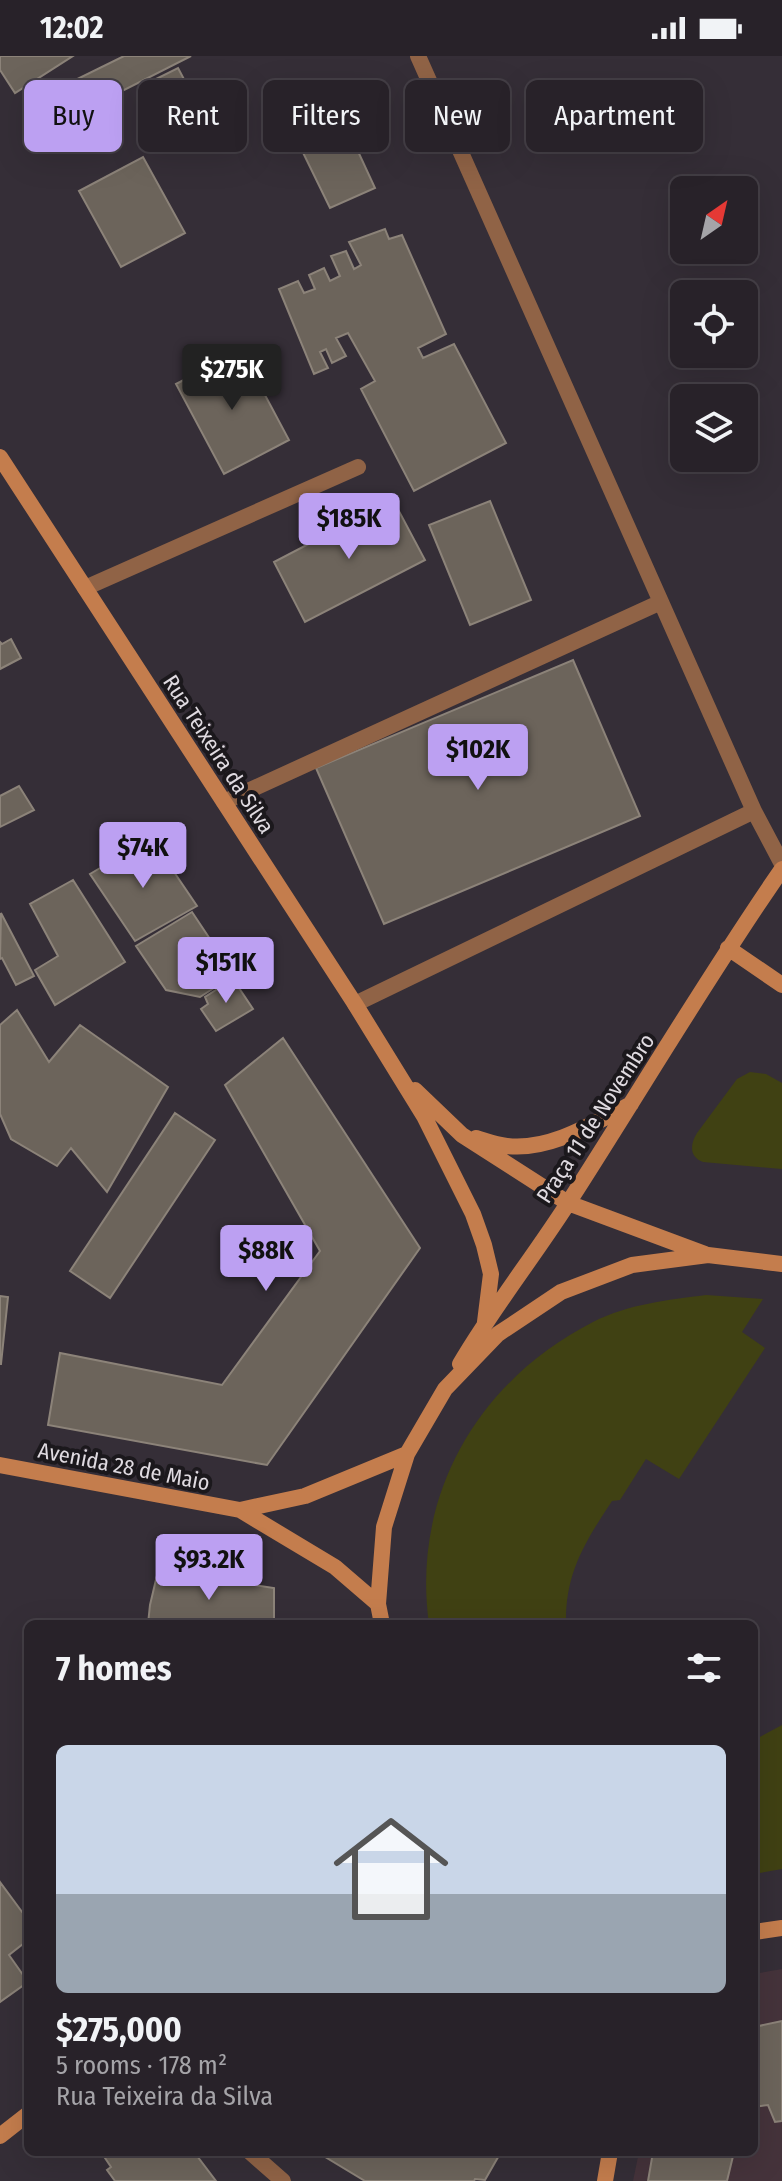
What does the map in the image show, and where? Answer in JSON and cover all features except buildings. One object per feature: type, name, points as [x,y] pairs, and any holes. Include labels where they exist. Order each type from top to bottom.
[{"type":"street","points":[[418,56],[754,811],[782,867]]},
{"type":"street","name":"Rua Teixeira da Silva","points":[[0,457],[355,1004],[424,1116],[477,1224],[491,1274],[485,1322]]},
{"type":"street","points":[[85,588],[358,467]]},
{"type":"street","points":[[224,802],[661,602]]},
{"type":"street","points":[[355,1004],[754,811]]},
{"type":"street","name":"Praça 11 de Novembro","points":[[381,1620],[378,1604],[384,1527],[407,1454],[485,1322],[568,1203],[782,867]]},
{"type":"street","points":[[728,948],[782,985]]},
{"type":"street","name":"Rua Teixeira da Silva","points":[[400,1075],[462,1135],[568,1203],[708,1255]]},
{"type":"street","points":[[462,1135],[507,1146],[549,1142],[632,1103]]},
{"type":"street","name":"Praça 11 de Novembro","points":[[445,1389],[498,1334],[561,1292],[632,1265],[708,1255],[782,1264]]},
{"type":"street","points":[[240,1510],[305,1496],[407,1454]]},
{"type":"street","name":"Avenida 28 de Maio","points":[[0,1465],[240,1510]]},
{"type":"street","points":[[240,1510],[335,1567],[378,1604]]},
{"type":"street","points":[[758,1931],[782,1928]]},
{"type":"street","points":[[0,2136],[24,2117]]},
{"type":"street","points":[[255,2156],[283,2181]]},
{"type":"street","points":[[605,2181],[609,2156]]},
{"type":"shaded area","points":[[750,1072],[766,1074],[782,1083],[782,1169],[698,1160],[692,1146],[697,1133],[737,1079]]},
{"type":"shaded area","points":[[706,1295],[763,1299],[742,1332],[765,1348],[679,1479],[646,1459],[620,1500],[612,1501],[578,1559],[569,1589],[566,1620],[429,1620],[426,1576],[431,1531],[443,1487],[462,1446],[486,1409],[517,1376],[552,1346],[606,1316],[663,1301]]},
{"type":"shaded area","points":[[782,1725],[782,1869],[758,1873],[758,1738]]},
{"type":"shaded area","points":[[782,1969],[782,2181],[633,2181],[638,2156],[758,2156],[758,1973]]}]
